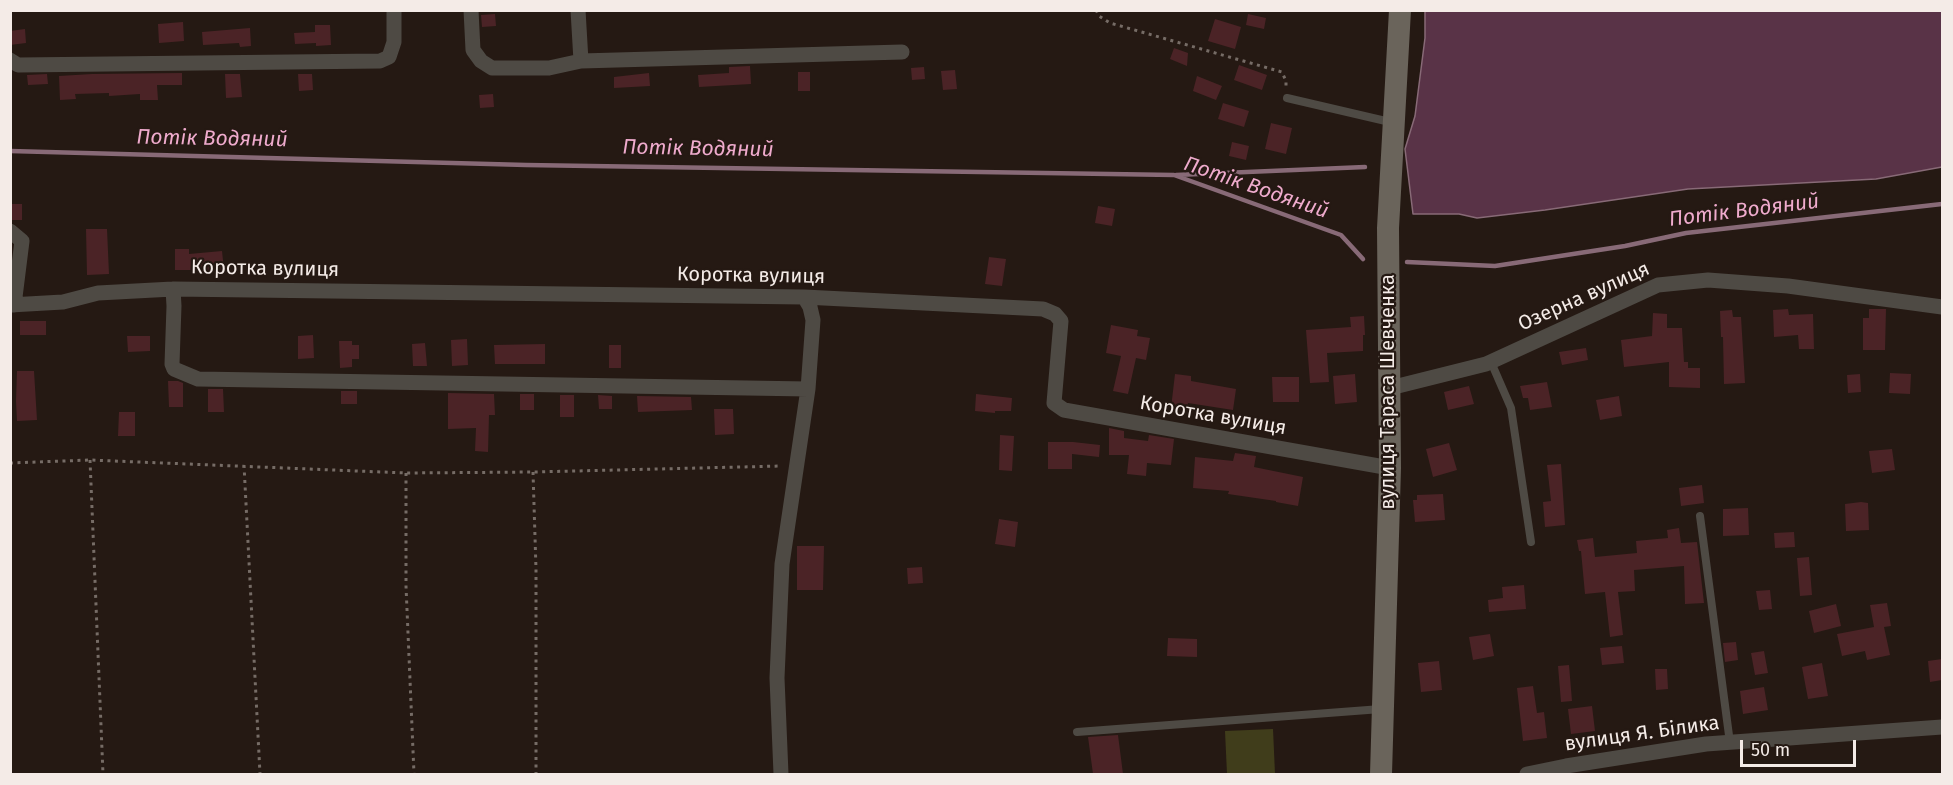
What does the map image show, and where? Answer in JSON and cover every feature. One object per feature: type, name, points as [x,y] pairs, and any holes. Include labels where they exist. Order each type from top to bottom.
[{"type":"street","points":[[10,60],[18,65],[380,60],[389,57],[394,42],[394,10]]},
{"type":"street","points":[[471,10],[473,50],[481,61],[492,68],[549,68],[581,61],[902,52]]},
{"type":"street","points":[[578,10],[581,61]]},
{"type":"street","name":"вулиця Тараса Шевченка","points":[[1381,774],[1390,468],[1388,228],[1400,10]]},
{"type":"street","points":[[10,231],[22,241],[12,305]]},
{"type":"street","name":"Озерна вулиця","points":[[1390,388],[1491,362],[1658,285],[1708,280],[1753,283],[1942,307]]},
{"type":"street","points":[[172,289],[174,306],[172,364],[174,369],[198,379],[807,389]]},
{"type":"street","name":"Коротка вулиця","points":[[12,305],[63,302],[98,293],[172,289],[804,297],[1043,309],[1055,314],[1061,321],[1054,403],[1064,410],[1390,468]]},
{"type":"street","points":[[781,774],[777,678],[781,576],[807,389],[813,320],[810,307],[804,297]]},
{"type":"street","name":"вулиця Я. Білика","points":[[1527,774],[1706,744],[1942,727]]},
{"type":"lane","points":[[1287,98],[1393,123]]},
{"type":"lane","points":[[1491,362],[1511,408],[1531,542]]},
{"type":"lane","points":[[1700,516],[1730,743]]},
{"type":"lane","points":[[1077,732],[1383,709]]},
{"type":"path","points":[[1096,10],[1099,16],[1110,23],[1282,72],[1286,81],[1287,98]]},
{"type":"path","points":[[10,463],[90,460],[406,472],[533,472],[796,466]]},
{"type":"path","points":[[90,460],[103,774]]},
{"type":"path","points":[[244,465],[260,774]]},
{"type":"path","points":[[406,472],[406,586],[414,774]]},
{"type":"path","points":[[533,472],[536,569],[536,774]]},
{"type":"shaded area","points":[[1425,11],[1942,11],[1942,167],[1876,179],[1688,189],[1477,218],[1459,214],[1413,214],[1405,149],[1415,116],[1425,38]]},
{"type":"shaded area","points":[[1273,729],[1275,774],[1227,774],[1225,731]]},
{"type":"building","points":[[495,14],[496,26],[482,27],[481,15]]},
{"type":"building","points":[[1248,14],[1266,18],[1264,29],[1246,25]]},
{"type":"building","points":[[1215,19],[1241,27],[1235,49],[1208,41]]},
{"type":"building","points":[[183,22],[184,41],[159,43],[158,24]]},
{"type":"building","points":[[315,25],[330,25],[331,45],[295,44],[294,33],[315,32]]},
{"type":"building","points":[[250,28],[251,46],[240,47],[239,43],[203,45],[202,32]]},
{"type":"building","points":[[25,29],[26,43],[10,45],[10,31]]},
{"type":"building","points":[[1174,48],[1188,53],[1187,66],[1170,59]]},
{"type":"building","points":[[1239,65],[1267,75],[1262,90],[1234,80]]},
{"type":"building","points":[[750,66],[751,84],[699,87],[698,75],[729,73],[729,67]]},
{"type":"building","points":[[924,67],[925,79],[912,80],[911,68]]},
{"type":"building","points":[[955,70],[957,89],[943,90],[941,71]]},
{"type":"building","points":[[798,72],[810,72],[810,91],[798,91]]},
{"type":"building","points":[[182,73],[182,85],[157,85],[158,100],[140,100],[140,94],[109,96],[109,93],[75,94],[76,99],[60,100],[59,76]]},
{"type":"building","points":[[649,73],[650,86],[614,88],[614,77]]},
{"type":"building","points":[[47,74],[48,84],[28,85],[27,75]]},
{"type":"building","points":[[225,74],[240,74],[242,97],[226,98]]},
{"type":"building","points":[[298,74],[312,74],[313,90],[299,91]]},
{"type":"building","points":[[1197,76],[1222,86],[1216,100],[1193,91]]},
{"type":"building","points":[[493,94],[494,107],[480,108],[479,95]]},
{"type":"building","points":[[1223,103],[1249,111],[1244,127],[1218,119]]},
{"type":"building","points":[[1271,123],[1292,128],[1286,154],[1265,149]]},
{"type":"building","points":[[1232,142],[1249,146],[1246,160],[1229,156]]},
{"type":"building","points":[[10,204],[22,204],[22,220],[10,220]]},
{"type":"building","points":[[1098,206],[1115,209],[1112,226],[1095,223]]},
{"type":"building","points":[[86,229],[107,229],[109,274],[87,275]]},
{"type":"building","points":[[175,249],[189,249],[189,254],[222,251],[224,270],[175,270]]},
{"type":"building","points":[[989,257],[1006,259],[1002,286],[985,284]]},
{"type":"building","points":[[1788,309],[1789,315],[1813,314],[1814,349],[1799,349],[1798,335],[1774,337],[1773,310]]},
{"type":"building","points":[[1869,309],[1886,309],[1885,350],[1863,350],[1863,318],[1869,318]]},
{"type":"building","points":[[1732,310],[1733,317],[1741,317],[1745,383],[1724,384],[1720,311]]},
{"type":"building","points":[[1653,313],[1667,314],[1667,328],[1682,328],[1684,362],[1688,362],[1688,368],[1700,368],[1700,388],[1669,387],[1669,362],[1624,367],[1621,340],[1652,336]]},
{"type":"building","points":[[1364,316],[1363,351],[1327,353],[1329,382],[1310,383],[1306,330],[1351,327],[1350,317]]},
{"type":"building","points":[[20,321],[46,321],[46,335],[20,335]]},
{"type":"building","points":[[1111,325],[1138,330],[1137,336],[1150,338],[1146,360],[1136,358],[1128,394],[1113,391],[1121,356],[1106,353]]},
{"type":"building","points":[[313,335],[314,358],[298,359],[298,336]]},
{"type":"building","points":[[127,336],[150,336],[150,351],[128,352]]},
{"type":"building","points":[[467,339],[468,365],[452,366],[451,340]]},
{"type":"building","points":[[339,341],[352,341],[352,345],[359,345],[359,359],[352,359],[352,367],[340,368]]},
{"type":"building","points":[[425,343],[427,366],[413,366],[412,344]]},
{"type":"building","points":[[545,344],[545,364],[495,364],[494,345]]},
{"type":"building","points":[[609,345],[621,345],[621,368],[609,368]]},
{"type":"building","points":[[1586,348],[1588,360],[1562,365],[1559,352]]},
{"type":"building","points":[[17,371],[34,371],[37,420],[17,421]]},
{"type":"building","points":[[1890,373],[1911,374],[1910,394],[1889,393]]},
{"type":"building","points":[[1175,374],[1191,376],[1191,381],[1236,389],[1233,410],[1188,403],[1187,410],[1171,408]]},
{"type":"building","points":[[1355,374],[1357,402],[1335,404],[1333,376]]},
{"type":"building","points":[[1860,374],[1861,392],[1848,393],[1847,375]]},
{"type":"building","points":[[1272,377],[1299,377],[1299,402],[1273,402]]},
{"type":"building","points":[[168,381],[183,383],[183,407],[169,407]]},
{"type":"building","points":[[1547,382],[1552,407],[1530,410],[1528,398],[1523,398],[1520,386]]},
{"type":"building","points":[[1469,386],[1474,404],[1448,410],[1444,392]]},
{"type":"building","points":[[208,389],[223,389],[224,412],[208,412]]},
{"type":"building","points":[[341,391],[357,391],[357,404],[341,404]]},
{"type":"building","points":[[448,393],[494,394],[495,415],[489,415],[488,452],[475,451],[476,428],[448,429]]},
{"type":"building","points":[[520,394],[534,394],[534,410],[520,410]]},
{"type":"building","points":[[976,394],[1012,398],[1011,411],[995,411],[995,413],[975,411]]},
{"type":"building","points":[[560,395],[574,395],[574,417],[560,417]]},
{"type":"building","points":[[598,395],[612,396],[612,409],[599,409]]},
{"type":"building","points":[[637,396],[691,397],[692,410],[638,412]]},
{"type":"building","points":[[1619,396],[1622,416],[1600,420],[1596,400]]},
{"type":"building","points":[[714,409],[733,409],[734,434],[715,435]]},
{"type":"building","points":[[119,412],[135,412],[135,436],[118,436]]},
{"type":"building","points":[[1109,428],[1124,431],[1124,438],[1148,441],[1149,435],[1174,439],[1171,465],[1147,463],[1146,476],[1127,474],[1129,455],[1109,455]]},
{"type":"building","points":[[1000,435],[1014,436],[1012,471],[999,470]]},
{"type":"building","points":[[1048,442],[1100,445],[1099,457],[1072,454],[1072,469],[1048,469]]},
{"type":"building","points":[[1449,443],[1457,470],[1433,477],[1426,449]]},
{"type":"building","points":[[1892,449],[1895,470],[1872,473],[1869,451]]},
{"type":"building","points":[[1235,453],[1256,456],[1254,467],[1303,477],[1298,506],[1228,494],[1229,491],[1193,488],[1195,457],[1233,461]]},
{"type":"building","points":[[1561,464],[1565,525],[1545,527],[1543,502],[1551,501],[1547,465]]},
{"type":"building","points":[[1702,485],[1704,503],[1681,506],[1679,488]]},
{"type":"building","points":[[1443,494],[1445,520],[1415,522],[1413,500],[1417,500],[1417,495]]},
{"type":"building","points":[[1868,503],[1869,530],[1846,531],[1845,504]]},
{"type":"building","points":[[1748,508],[1749,535],[1723,536],[1723,509]]},
{"type":"building","points":[[999,519],[1018,522],[1015,547],[995,544]]},
{"type":"building","points":[[1679,528],[1681,543],[1697,542],[1704,603],[1685,604],[1684,566],[1634,570],[1635,591],[1618,592],[1623,635],[1610,637],[1605,592],[1585,594],[1581,551],[1579,551],[1577,540],[1593,538],[1595,557],[1637,553],[1636,541],[1668,538],[1667,530]]},
{"type":"building","points":[[1794,532],[1795,547],[1775,548],[1774,533]]},
{"type":"building","points":[[797,546],[824,546],[823,590],[797,590]]},
{"type":"building","points":[[1809,557],[1812,595],[1800,596],[1797,558]]},
{"type":"building","points":[[922,567],[923,583],[908,584],[907,568]]},
{"type":"building","points":[[1524,585],[1526,609],[1489,612],[1488,600],[1503,598],[1502,587]]},
{"type":"building","points":[[1770,590],[1772,609],[1759,610],[1756,591]]},
{"type":"building","points":[[1887,603],[1891,626],[1884,627],[1890,655],[1867,660],[1865,651],[1842,656],[1837,634],[1874,627],[1870,605]]},
{"type":"building","points":[[1836,604],[1841,626],[1814,633],[1809,611]]},
{"type":"building","points":[[1490,634],[1494,656],[1473,660],[1469,637]]},
{"type":"building","points":[[1168,638],[1197,639],[1197,657],[1167,656]]},
{"type":"building","points":[[1736,642],[1738,660],[1725,662],[1723,643]]},
{"type":"building","points":[[1622,646],[1624,663],[1602,665],[1600,648]]},
{"type":"building","points":[[1764,651],[1768,673],[1755,675],[1751,653]]},
{"type":"building","points":[[1942,659],[1942,680],[1930,682],[1928,661]]},
{"type":"building","points":[[1439,661],[1442,690],[1421,692],[1418,663]]},
{"type":"building","points":[[1822,663],[1828,696],[1808,699],[1802,667]]},
{"type":"building","points":[[1569,665],[1572,701],[1561,702],[1558,666]]},
{"type":"building","points":[[1655,669],[1667,669],[1668,689],[1656,690]]},
{"type":"building","points":[[1533,686],[1537,713],[1544,712],[1547,738],[1523,741],[1517,688]]},
{"type":"building","points":[[1764,687],[1768,710],[1743,714],[1740,691]]},
{"type":"building","points":[[1592,706],[1595,731],[1571,734],[1568,709]]},
{"type":"building","points":[[1118,735],[1123,774],[1093,774],[1088,737]]},
{"type":"waterway","name":"Потік Водяний","points":[[10,151],[526,165],[1174,175],[1341,235],[1363,259]]},
{"type":"waterway","points":[[1176,175],[1365,167]]},
{"type":"waterway","name":"Потік Водяний","points":[[1407,262],[1495,266],[1625,246],[1686,233],[1942,204]]}]
